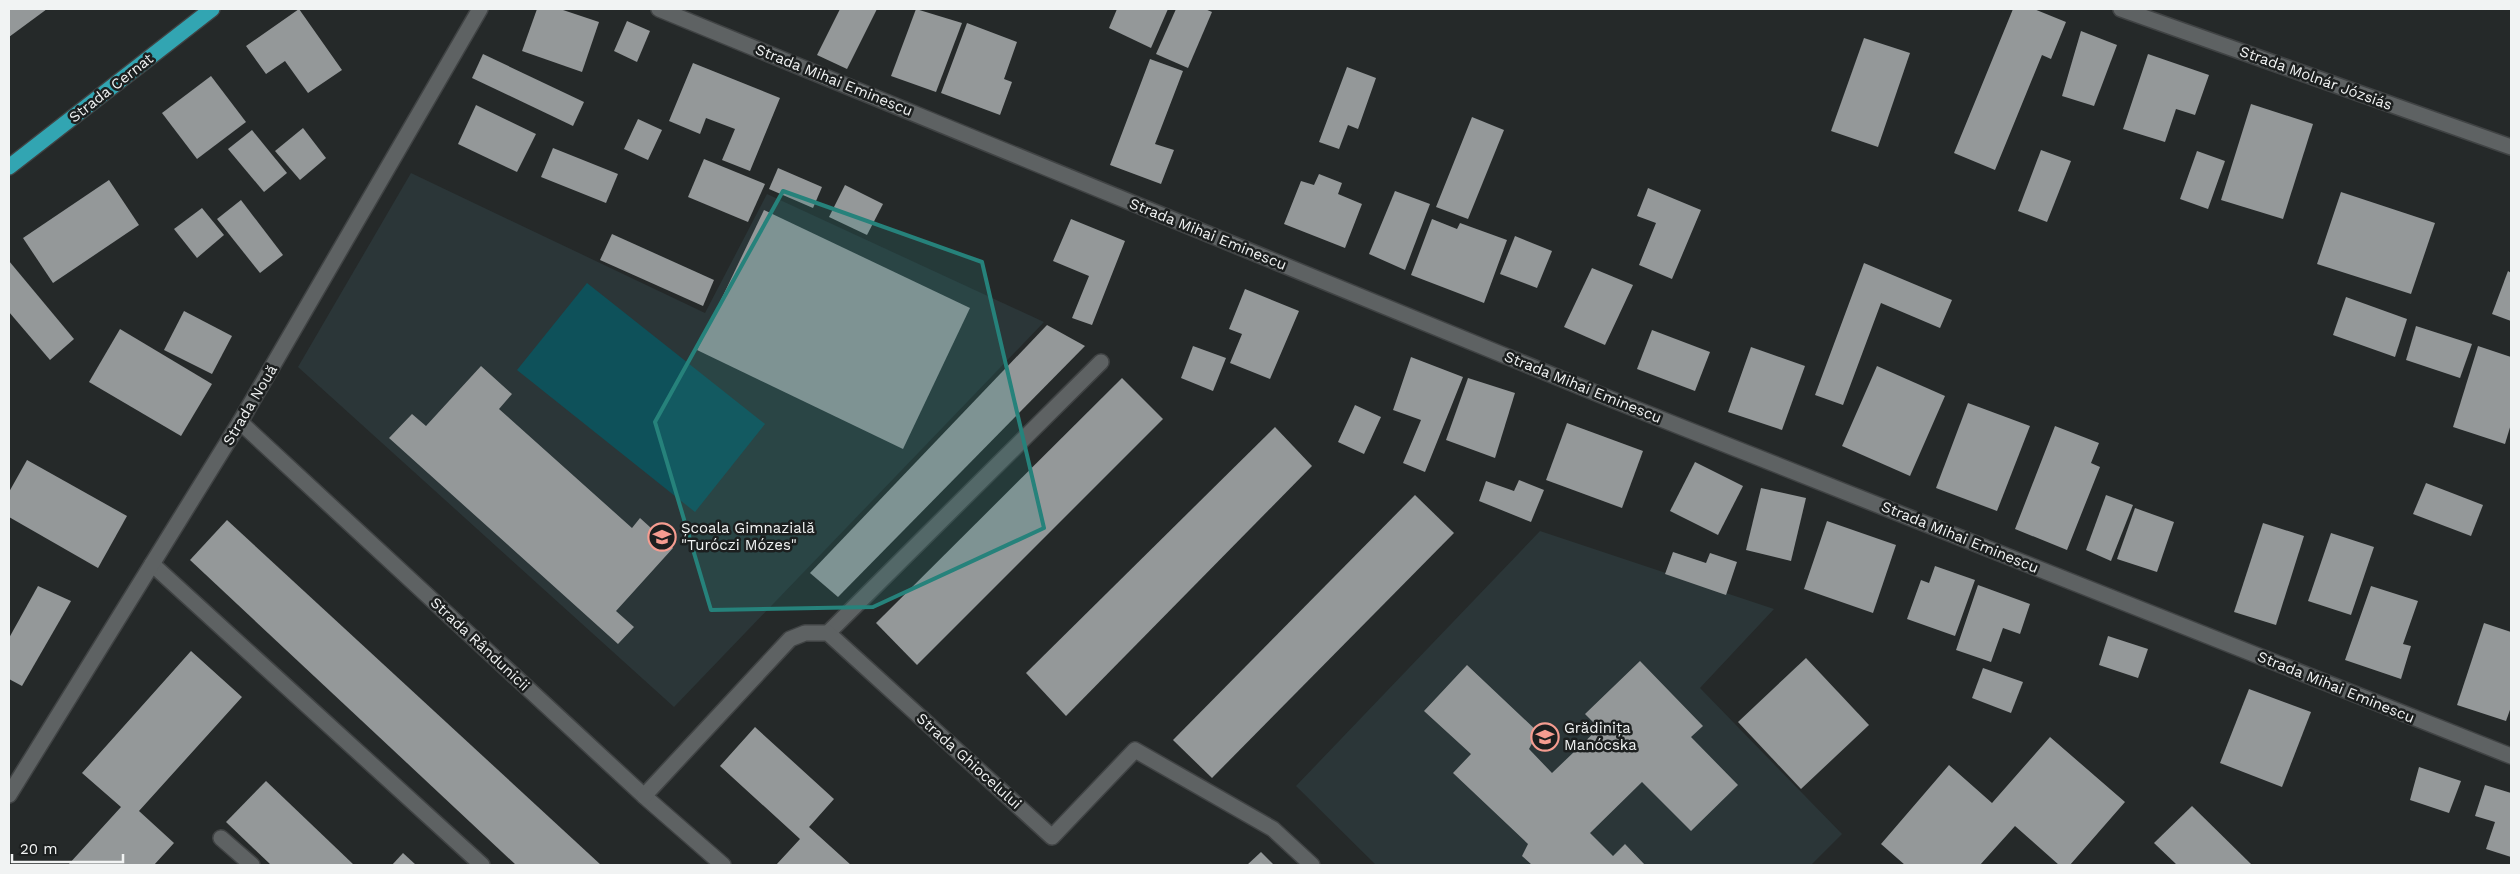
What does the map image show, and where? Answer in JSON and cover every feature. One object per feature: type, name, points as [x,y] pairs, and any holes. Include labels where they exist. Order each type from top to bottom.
[{"type":"main road","name":"Strada Cernat","points":[[9,167],[212,9]]},
{"type":"street","name":"Strada Nouă","points":[[9,795],[240,422],[480,9]]},
{"type":"street","name":"Strada Mihai Eminescu","points":[[659,9],[1608,398],[2511,756]]},
{"type":"street","name":"Strada Molnár Józsiás","points":[[2121,9],[2511,147]]},
{"type":"street","points":[[644,796],[790,639],[805,633],[828,633],[1101,362]]},
{"type":"street","name":"Strada Rândunicii","points":[[240,422],[644,796],[722,865]]},
{"type":"street","points":[[152,564],[482,865]]},
{"type":"street","name":"Strada Ghiocelului","points":[[828,633],[1052,837],[1135,750],[1273,829],[1312,865]]},
{"type":"street","points":[[220,838],[252,865]]},
{"type":"highlighted area","points":[[783,191],[982,262],[1044,528],[873,607],[711,610],[655,422]]},
{"type":"shaded area","name":"Școala Gimnazială \"Turóczi Mózes\"","points":[[411,173],[705,313],[767,194],[1044,322],[674,707],[298,367]]},
{"type":"shaded area","points":[[587,283],[765,424],[695,512],[517,370]]},
{"type":"shaded area","name":"Grădinița Manócska","points":[[1540,531],[1774,609],[1700,688],[1842,834],[1811,865],[1376,865],[1296,786]]},
{"type":"building","points":[[9,9],[47,9],[9,37]]},
{"type":"building","points":[[299,9],[342,70],[308,93],[285,61],[266,74],[246,46]]},
{"type":"building","points":[[537,9],[560,9],[599,22],[582,72],[522,51]]},
{"type":"building","points":[[840,9],[877,9],[847,69],[817,55]]},
{"type":"building","points":[[916,9],[962,23],[936,92],[891,76]]},
{"type":"building","points":[[1117,9],[1168,9],[1151,48],[1109,28]]},
{"type":"building","points":[[1176,9],[1205,9],[1212,12],[1188,68],[1156,54]]},
{"type":"building","points":[[2013,9],[2034,9],[2066,22],[2051,59],[2042,55],[1995,170],[1954,153]]},
{"type":"building","points":[[627,21],[650,31],[637,62],[614,51]]},
{"type":"building","points":[[967,23],[1017,42],[1004,79],[1012,82],[1000,115],[941,93]]},
{"type":"building","points":[[2081,31],[2117,45],[2094,106],[2062,96]]},
{"type":"building","points":[[1864,38],[1910,53],[1878,147],[1831,131]]},
{"type":"building","points":[[483,54],[584,102],[573,126],[472,78]]},
{"type":"building","points":[[2148,54],[2209,75],[2195,115],[2176,109],[2165,142],[2123,129]]},
{"type":"building","points":[[1150,59],[1183,71],[1155,144],[1174,150],[1161,184],[1110,165]]},
{"type":"building","points":[[693,63],[780,98],[750,171],[722,160],[735,129],[706,118],[700,134],[669,121]]},
{"type":"building","points":[[1347,67],[1376,78],[1358,129],[1348,125],[1339,149],[1319,142]]},
{"type":"building","points":[[211,76],[246,122],[197,159],[162,113]]},
{"type":"building","points":[[2251,104],[2313,124],[2283,219],[2221,200]]},
{"type":"building","points":[[476,105],[536,134],[517,172],[458,144]]},
{"type":"building","points":[[1472,117],[1504,130],[1468,219],[1436,207]]},
{"type":"building","points":[[638,119],[662,130],[648,160],[624,149]]},
{"type":"building","points":[[303,128],[326,158],[300,180],[275,151]]},
{"type":"building","points":[[252,130],[287,173],[264,192],[228,149]]},
{"type":"building","points":[[553,148],[618,174],[606,203],[541,177]]},
{"type":"building","points":[[2041,150],[2071,161],[2047,222],[2018,211]]},
{"type":"building","points":[[2197,151],[2225,161],[2208,209],[2180,199]]},
{"type":"building","points":[[704,159],[765,184],[748,222],[688,197]]},
{"type":"building","points":[[778,168],[822,187],[813,208],[769,189]]},
{"type":"building","points":[[1319,174],[1342,183],[1338,194],[1362,204],[1345,248],[1284,224],[1301,181],[1314,185]]},
{"type":"building","points":[[109,180],[139,225],[53,283],[23,238]]},
{"type":"building","points":[[845,185],[883,204],[867,235],[829,217]]},
{"type":"building","points":[[1648,188],[1701,210],[1672,279],[1639,265],[1656,223],[1637,216]]},
{"type":"building","points":[[1395,191],[1430,204],[1405,270],[1369,254]]},
{"type":"building","points":[[2341,192],[2435,223],[2411,294],[2317,264]]},
{"type":"building","points":[[241,200],[283,255],[260,273],[217,219]]},
{"type":"building","points":[[202,208],[224,235],[197,258],[174,229]]},
{"type":"building","points":[[764,210],[970,308],[903,449],[697,350]]},
{"type":"building","points":[[1071,219],[1125,241],[1092,325],[1072,318],[1089,276],[1053,261]]},
{"type":"building","points":[[1432,219],[1457,229],[1460,223],[1507,240],[1484,303],[1411,275]]},
{"type":"building","points":[[612,234],[714,280],[703,306],[600,260]]},
{"type":"building","points":[[1515,236],[1552,251],[1537,288],[1500,274]]},
{"type":"building","points":[[9,261],[74,339],[50,360],[9,312]]},
{"type":"building","points":[[1864,263],[1952,300],[1940,328],[1881,303],[1843,405],[1815,395]]},
{"type":"building","points":[[1592,268],[1633,285],[1605,345],[1564,327]]},
{"type":"building","points":[[2508,271],[2511,273],[2511,321],[2492,314]]},
{"type":"building","points":[[1245,289],[1299,311],[1270,379],[1230,363],[1242,334],[1229,329]]},
{"type":"building","points":[[2346,297],[2407,319],[2395,357],[2333,335]]},
{"type":"building","points":[[184,311],[232,336],[212,374],[164,350]]},
{"type":"building","points":[[1047,325],[1085,346],[838,597],[810,573]]},
{"type":"building","points":[[2416,326],[2472,344],[2460,378],[2406,360]]},
{"type":"building","points":[[120,329],[212,384],[181,436],[89,382]]},
{"type":"building","points":[[1652,330],[1710,352],[1695,391],[1637,369]]},
{"type":"building","points":[[1193,346],[1226,358],[1213,391],[1181,378]]},
{"type":"building","points":[[2478,346],[2511,357],[2511,424],[2505,444],[2453,427]]},
{"type":"building","points":[[1751,347],[1805,366],[1782,430],[1728,412]]},
{"type":"building","points":[[1411,357],[1463,377],[1425,472],[1403,463],[1421,420],[1393,410]]},
{"type":"building","points":[[481,366],[512,394],[499,409],[632,528],[640,518],[673,548],[616,611],[634,627],[618,644],[389,438],[412,414],[426,426]]},
{"type":"building","points":[[1877,366],[1945,396],[1910,476],[1842,446]]},
{"type":"building","points":[[1122,378],[1163,419],[917,665],[876,623]]},
{"type":"building","points":[[1468,378],[1515,393],[1495,458],[1446,440]]},
{"type":"building","points":[[1968,403],[2030,426],[1997,511],[1936,488]]},
{"type":"building","points":[[1355,405],[1381,417],[1364,454],[1338,442]]},
{"type":"building","points":[[1567,423],[1643,451],[1622,508],[1546,480]]},
{"type":"building","points":[[2055,426],[2099,443],[2091,463],[2100,467],[2067,550],[2015,529]]},
{"type":"building","points":[[1275,427],[1312,466],[1066,716],[1026,673]]},
{"type":"building","points":[[27,460],[127,516],[98,568],[9,517],[9,492]]},
{"type":"building","points":[[1695,462],[1743,486],[1718,535],[1670,511]]},
{"type":"building","points":[[1519,480],[1544,490],[1531,522],[1479,501],[1486,481],[1514,491]]},
{"type":"building","points":[[2426,483],[2483,505],[2471,536],[2413,514]]},
{"type":"building","points":[[1761,488],[1806,498],[1791,561],[1746,550]]},
{"type":"building","points":[[1415,495],[1454,533],[1212,778],[1173,740]]},
{"type":"building","points":[[2106,495],[2133,505],[2111,561],[2086,550]]},
{"type":"building","points":[[2135,508],[2174,522],[2157,572],[2117,559]]},
{"type":"building","points":[[227,520],[601,865],[516,865],[190,560]]},
{"type":"building","points":[[1827,521],[1896,545],[1873,613],[1804,589]]},
{"type":"building","points":[[2263,523],[2304,536],[2276,625],[2234,612]]},
{"type":"building","points":[[2331,533],[2374,547],[2351,615],[2308,601]]},
{"type":"building","points":[[1673,552],[1706,563],[1710,553],[1737,562],[1726,595],[1665,574]]},
{"type":"building","points":[[1935,566],[1975,580],[1955,636],[1907,619],[1921,580],[1929,583]]},
{"type":"building","points":[[1978,585],[2030,604],[2020,634],[2003,628],[1991,662],[1956,650]]},
{"type":"building","points":[[38,586],[71,601],[22,686],[9,679],[9,638]]},
{"type":"building","points":[[2371,586],[2418,601],[2403,644],[2411,646],[2401,679],[2345,660]]},
{"type":"building","points":[[2484,623],[2511,632],[2511,707],[2506,721],[2457,705]]},
{"type":"building","points":[[2108,636],[2148,649],[2138,678],[2099,665]]},
{"type":"building","points":[[191,651],[242,697],[139,811],[174,843],[154,865],[68,865],[121,807],[82,773]]},
{"type":"building","points":[[1806,658],[1869,725],[1801,789],[1738,722]]},
{"type":"building","points":[[1640,661],[1703,726],[1691,737],[1738,785],[1691,831],[1642,782],[1590,833],[1613,856],[1625,844],[1645,865],[1532,865],[1522,856],[1528,844],[1453,773],[1471,754],[1424,711],[1467,665],[1538,732],[1529,749],[1552,773],[1599,728],[1585,714]]},
{"type":"building","points":[[1983,668],[2023,682],[2011,713],[1972,698]]},
{"type":"building","points":[[2249,689],[2311,712],[2282,787],[2220,763]]},
{"type":"building","points":[[755,727],[834,799],[809,827],[851,865],[776,865],[800,839],[720,766]]},
{"type":"building","points":[[2050,737],[2125,802],[2070,865],[2059,865],[2015,826],[1980,865],[1905,865],[1881,844],[1949,765],[1992,803]]},
{"type":"building","points":[[2419,767],[2461,781],[2449,813],[2410,800]]},
{"type":"building","points":[[266,781],[354,865],[271,865],[226,822]]},
{"type":"building","points":[[2485,785],[2511,793],[2511,857],[2486,849],[2495,822],[2475,816]]},
{"type":"building","points":[[2192,806],[2252,865],[2177,865],[2154,843]]},
{"type":"building","points":[[1261,852],[1274,865],[1247,865]]},
{"type":"building","points":[[403,853],[416,865],[392,865]]},
{"type":"place","name":"Școala Gimnazială \"Turóczi Mózes\"","points":[[662,537]]},
{"type":"place","name":"Grădinița Manócska","points":[[1545,737]]}]
